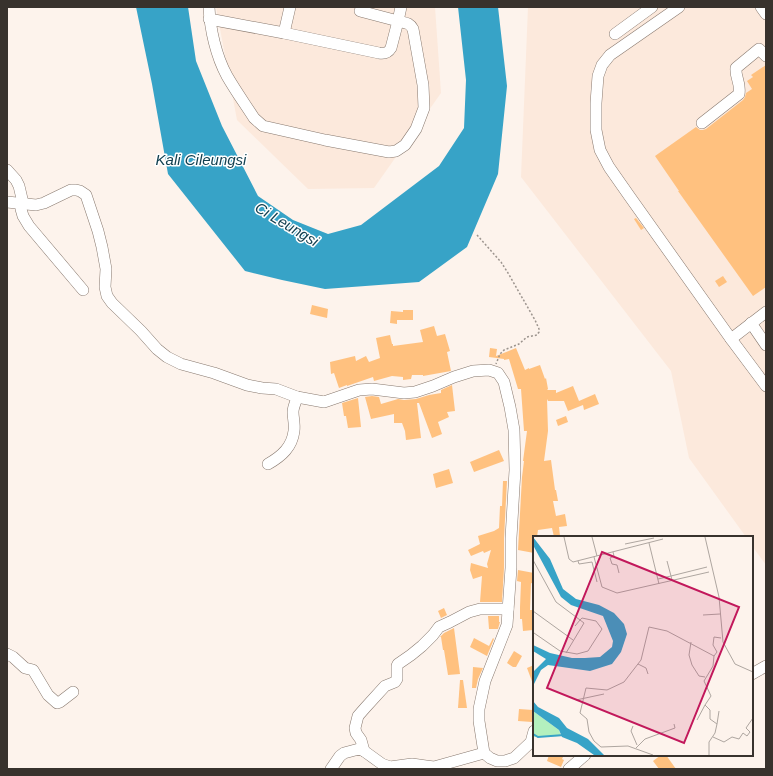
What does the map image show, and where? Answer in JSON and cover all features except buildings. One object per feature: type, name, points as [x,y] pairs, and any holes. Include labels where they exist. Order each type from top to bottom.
[{"type":"street","points":[[209,7],[216,51],[226,75],[258,122],[263,126],[324,140],[389,152],[405,145],[416,129],[424,108],[423,85],[413,29],[411,25],[407,23],[360,11]]},
{"type":"street","points":[[284,33],[290,7]]},
{"type":"street","points":[[210,19],[385,54],[389,52],[391,48],[401,7]]},
{"type":"street","points":[[615,34],[652,7]]},
{"type":"street","points":[[679,7],[610,55],[602,64],[598,76],[596,103],[596,130],[600,150],[609,167],[766,386]]},
{"type":"street","points":[[761,7],[766,14]]},
{"type":"street","points":[[702,123],[739,94],[740,87],[736,68],[764,50]]},
{"type":"street","points":[[7,170],[20,186],[23,203],[21,209],[29,226],[83,290]]},
{"type":"street","points":[[7,202],[36,205],[71,190],[83,192],[87,197],[102,248],[106,269],[105,287],[107,296],[157,349],[167,357],[181,364],[214,373],[247,385],[276,389],[297,397],[324,402],[359,390],[372,389],[404,393],[415,392],[473,371],[485,370],[498,373],[504,382],[514,430],[516,470],[510,538],[511,568],[505,630],[485,681],[479,709],[479,721],[484,753],[497,761],[505,761],[514,758],[531,742],[533,735]]},
{"type":"street","points":[[731,339],[751,322],[766,312]]},
{"type":"street","points":[[751,322],[766,345]]},
{"type":"street","points":[[268,464],[278,459],[287,450],[291,441],[294,432],[294,408],[297,397]]},
{"type":"street","points":[[364,751],[361,740],[356,733],[355,728],[358,716],[385,686],[395,682],[397,679],[398,664],[422,646],[433,636],[439,627],[469,612],[480,609],[508,609]]},
{"type":"street","points":[[7,654],[25,668],[33,670],[48,695],[56,703],[60,702],[73,692]]},
{"type":"street","points":[[753,673],[766,666]]},
{"type":"street","points":[[331,769],[338,758],[344,753],[359,749],[382,764],[390,767],[412,764],[434,767],[484,753]]},
{"type":"street","points":[[569,769],[584,756]]},
{"type":"path","points":[[477,235],[501,262],[535,320],[539,330],[537,335],[527,337],[519,344],[504,350],[500,354],[493,371]]},
{"type":"shaded area","points":[[216,7],[435,7],[441,93],[374,188],[308,189],[237,120]]},
{"type":"shaded area","points":[[528,7],[766,7],[766,565],[753,547],[753,536],[745,536],[689,458],[671,371],[521,177]]},
{"type":"water","points":[[136,7],[188,7],[196,61],[222,126],[258,196],[293,220],[328,234],[361,225],[439,166],[464,128],[466,80],[458,7],[498,7],[507,86],[498,174],[467,247],[419,282],[325,289],[245,271],[168,174],[152,84]]},
{"type":"water label","name":"Kali Cileungsi","points":[[201,159]]},
{"type":"water label","name":"Ci Leungsi","points":[[287,224]]}]
